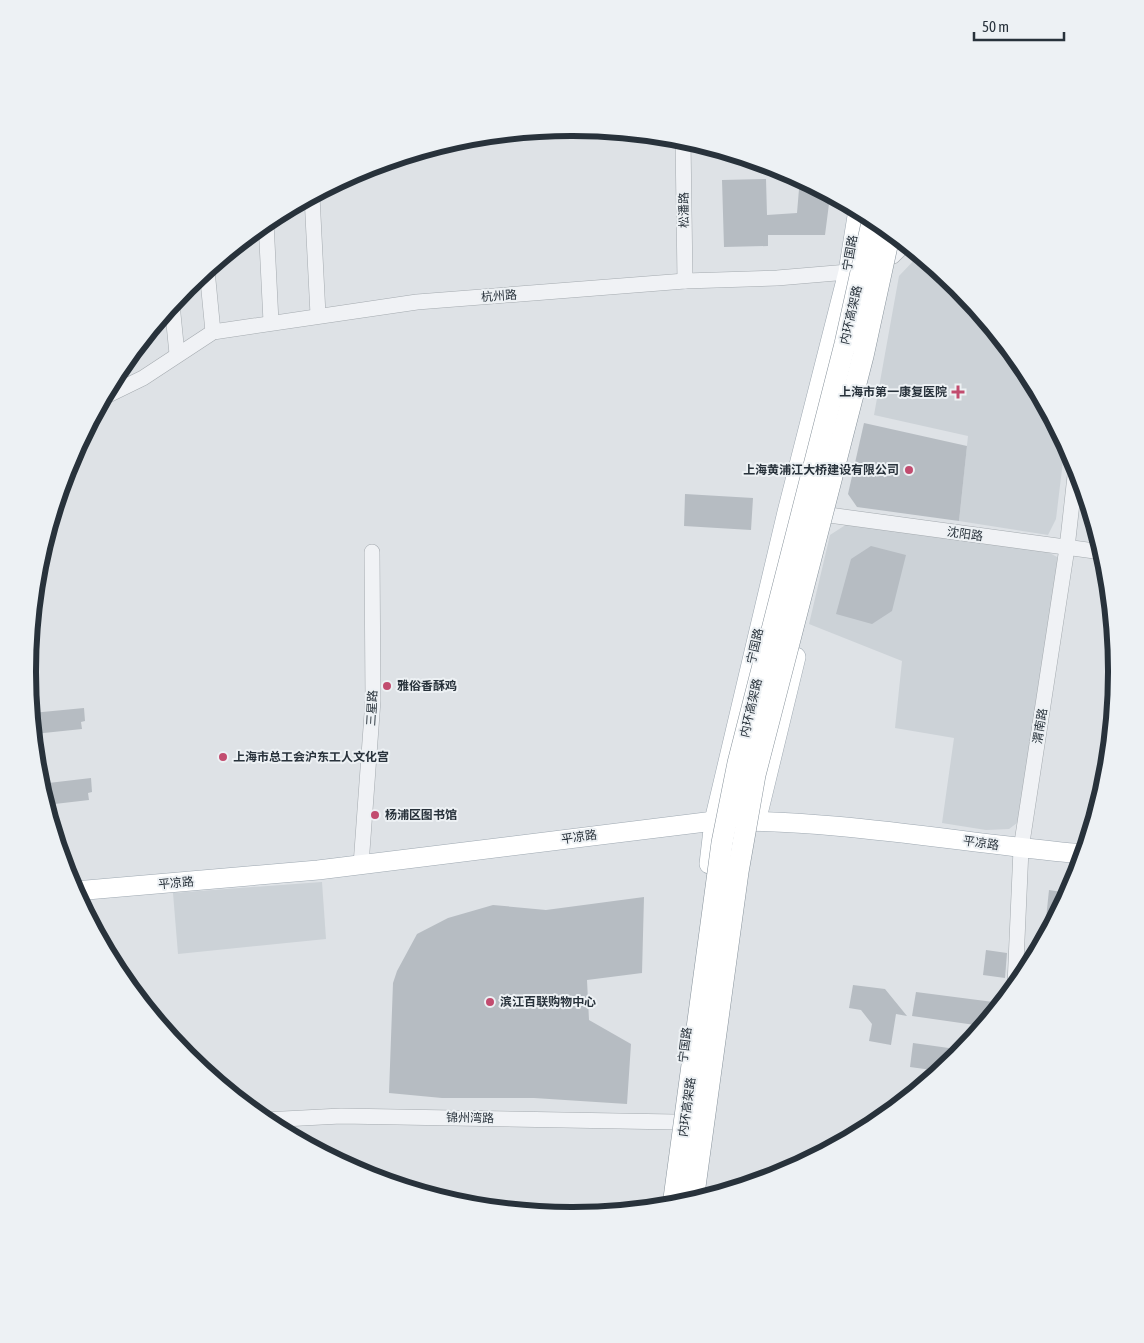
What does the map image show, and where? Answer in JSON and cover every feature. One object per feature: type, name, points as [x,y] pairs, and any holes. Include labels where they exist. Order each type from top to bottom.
[{"type":"highway","name":"内环高架路","points":[[674,1197],[722,843],[734,780],[754,692],[845,344],[871,227]]},
{"type":"highway","name":"内环高架路","points":[[694,1193],[738,872],[755,775],[862,356],[888,239]]},
{"type":"main road","name":"宁国路","points":[[664,1199],[714,821],[789,503],[848,272],[857,218]]},
{"type":"main road","points":[[700,1192],[709,1111],[756,820],[829,515],[899,250]]},
{"type":"main road","name":"平凉路","points":[[83,889],[361,865],[714,821],[756,820],[899,832],[1076,853]]},
{"type":"street","name":"松潘路","points":[[683,147],[685,281]]},
{"type":"street","points":[[312,203],[318,315]]},
{"type":"street","points":[[266,231],[271,322]]},
{"type":"street","name":"杭州路","points":[[116,391],[143,378],[213,332],[318,315],[417,302],[685,281],[777,278],[848,272],[899,250]]},
{"type":"street","points":[[208,279],[213,332]]},
{"type":"street","points":[[173,314],[177,354]]},
{"type":"street","name":"渭南路","points":[[1017,970],[1021,848],[1067,548],[1074,485]]},
{"type":"street","name":"沈阳路","points":[[829,515],[1093,551]]},
{"type":"street","name":"三星路","points":[[361,865],[373,700],[372,552]]},
{"type":"street","name":"锦州湾路","points":[[278,1119],[341,1116],[675,1122]]},
{"type":"shaded area","name":"上海市第一康复医院","points":[[914,260],[951,293],[997,345],[1036,404],[1063,458],[1056,519],[1048,535],[959,521],[968,436],[874,415],[899,276]]},
{"type":"shaded area","points":[[847,524],[1046,551],[1057,557],[1058,561],[1021,820],[1009,829],[986,830],[942,823],[954,738],[895,728],[902,661],[809,624],[830,535]]},
{"type":"shaded area","points":[[322,882],[326,939],[178,954],[173,893]]},
{"type":"building","points":[[766,179],[767,215],[797,213],[799,189],[810,191],[829,202],[825,235],[768,235],[768,246],[724,247],[722,180]]},
{"type":"building","name":"上海黄浦江大桥建设有限公司","points":[[864,423],[967,446],[959,521],[857,507],[848,494]]},
{"type":"building","points":[[685,494],[753,498],[751,530],[684,526]]},
{"type":"building","points":[[871,546],[906,555],[892,611],[872,624],[836,614],[851,559]]},
{"type":"building","points":[[84,708],[85,721],[81,722],[82,729],[40,733],[38,712]]},
{"type":"building","points":[[91,778],[92,792],[88,793],[89,800],[54,804],[49,783]]},
{"type":"building","points":[[1049,890],[1060,892],[1052,908],[1046,920]]},
{"type":"building","name":"滨江百联购物中心","points":[[644,897],[642,973],[587,980],[589,1020],[631,1044],[627,1104],[534,1098],[442,1098],[389,1093],[393,983],[397,971],[417,934],[448,918],[493,905],[546,910]]},
{"type":"building","points":[[986,950],[1007,953],[1005,978],[983,975]]},
{"type":"building","points":[[853,985],[885,989],[907,1016],[896,1014],[891,1045],[869,1041],[872,1024],[861,1010],[849,1008]]},
{"type":"building","points":[[916,992],[994,1002],[975,1025],[912,1016]]},
{"type":"building","points":[[913,1043],[952,1049],[930,1070],[910,1067]]},
{"type":"place","name":"上海市第一康复医院","points":[[958,392]]},
{"type":"place","name":"上海黄浦江大桥建设有限公司","points":[[909,470]]},
{"type":"place","name":"雅俗香酥鸡","points":[[387,686]]},
{"type":"place","name":"上海市总工会沪东工人文化宫","points":[[223,757]]},
{"type":"place","name":"杨浦区图书馆","points":[[375,815]]},
{"type":"place","name":"滨江百联购物中心","points":[[490,1002]]}]
